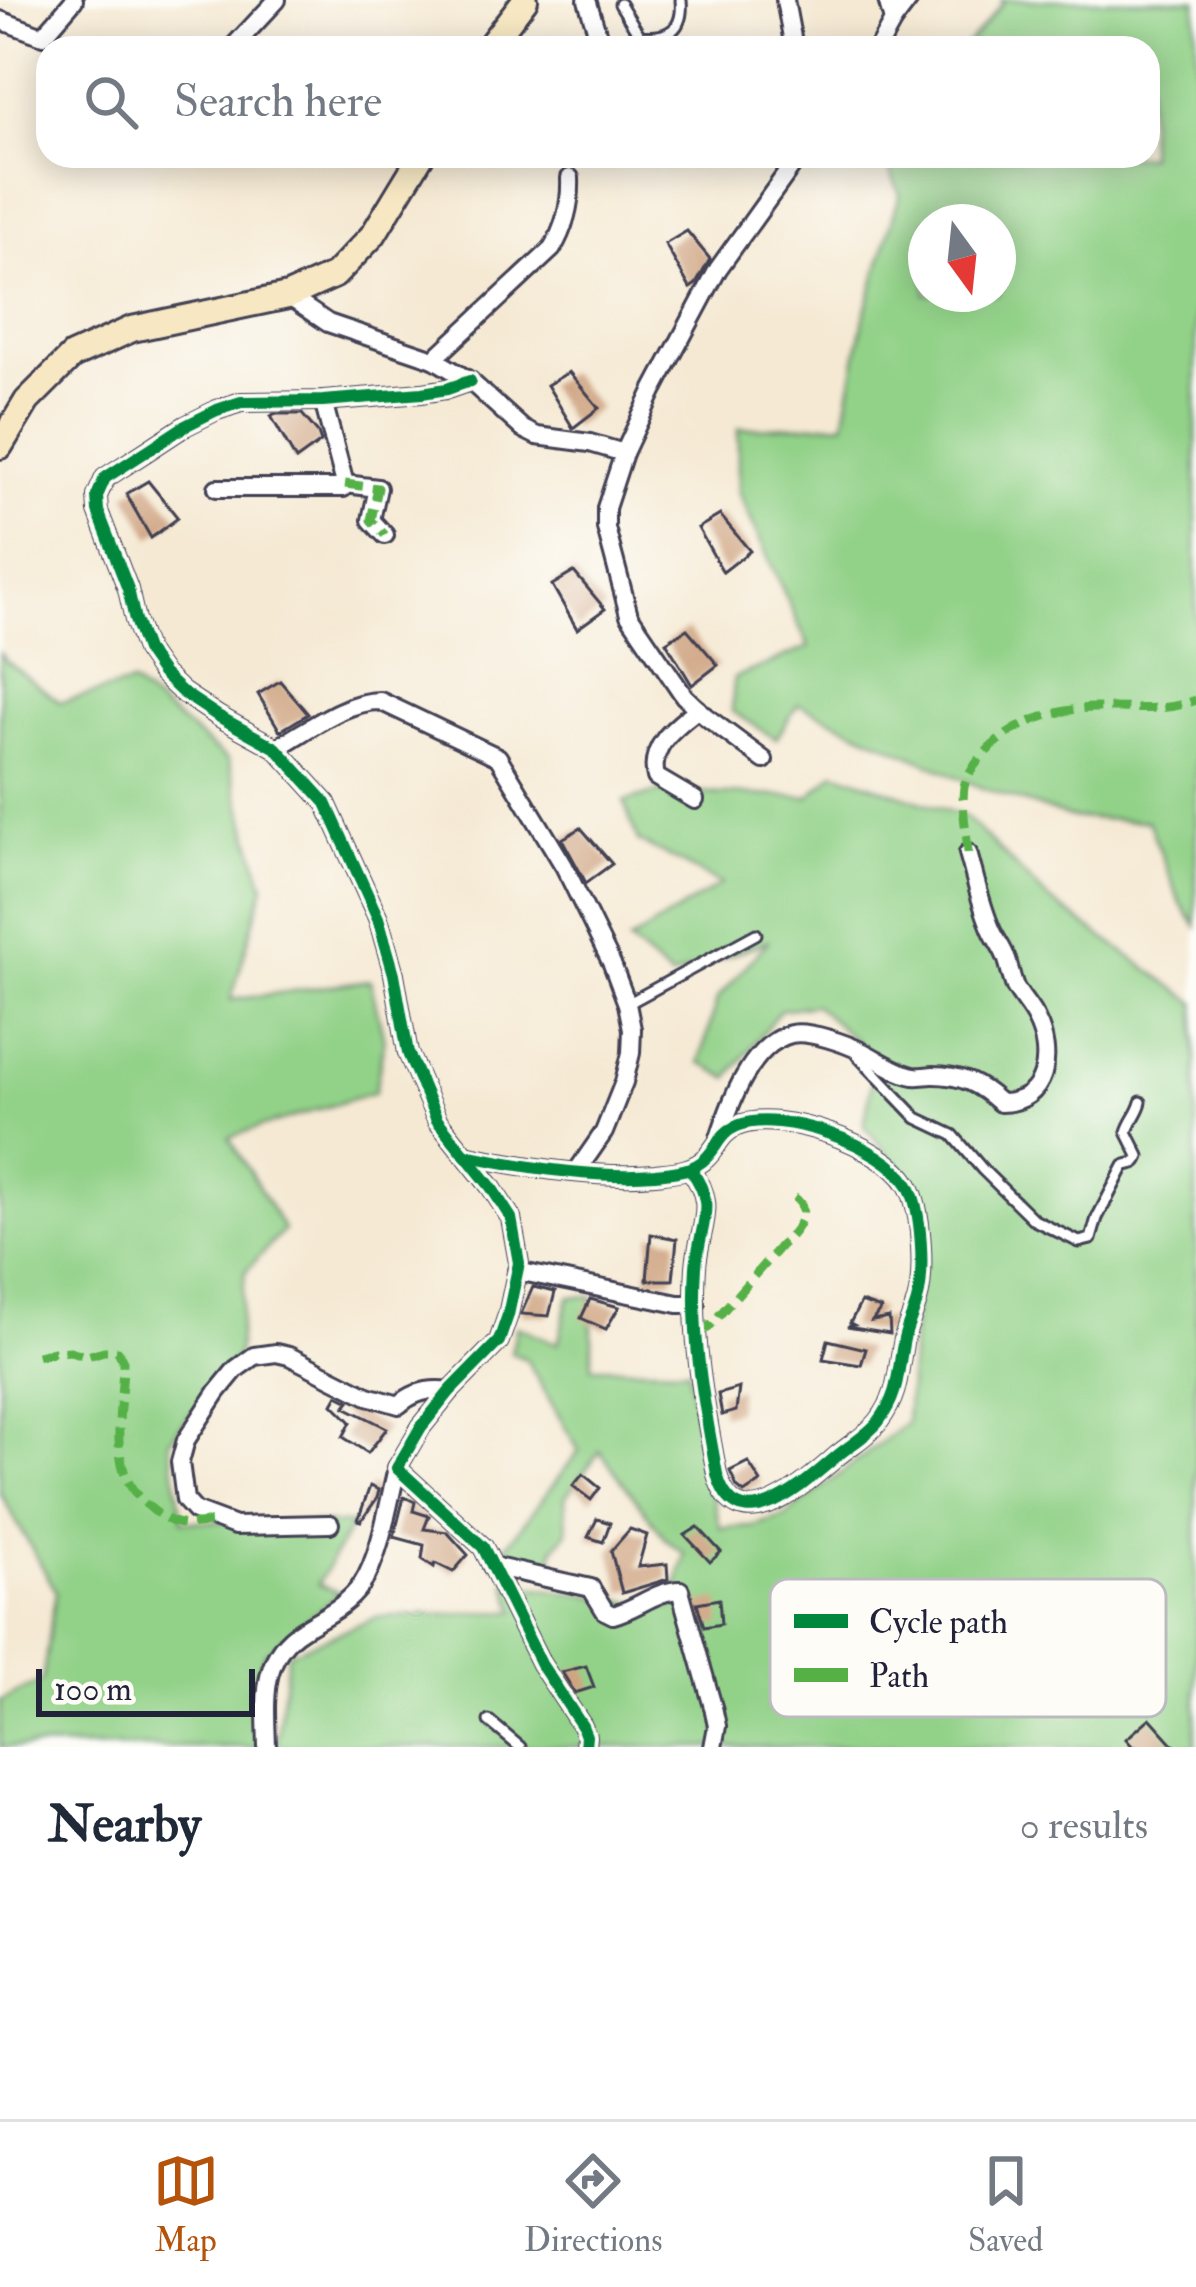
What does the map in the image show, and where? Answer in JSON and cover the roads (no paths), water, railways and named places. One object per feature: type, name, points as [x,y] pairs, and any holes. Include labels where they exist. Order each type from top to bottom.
[{"type":"main road","points":[[497,36],[525,0]]},
{"type":"main road","points":[[0,446],[27,401],[72,356],[132,329],[288,296],[335,274],[373,236],[414,168]]},
{"type":"street","points":[[0,20],[43,36],[74,0]]},
{"type":"street","points":[[243,36],[277,0]]},
{"type":"street","points":[[586,0],[598,36]]},
{"type":"street","points":[[785,0],[792,36]]},
{"type":"street","points":[[887,0],[893,21]]},
{"type":"street","points":[[885,36],[909,0]]},
{"type":"street","points":[[764,760],[685,696],[628,615],[606,528],[606,508],[624,453],[653,391],[718,269],[790,168]]},
{"type":"street","points":[[434,359],[552,249],[571,198],[570,178]]},
{"type":"street","points":[[288,296],[328,323],[434,359],[470,381],[537,436],[624,453]]},
{"type":"street","points":[[267,1747],[266,1689],[280,1647],[340,1607],[362,1585],[397,1468],[450,1391],[499,1342],[519,1264],[511,1218],[437,1120],[408,1054],[378,918],[326,803],[276,748],[182,692],[154,662],[134,620],[97,496],[104,478],[217,410],[257,401],[323,401],[434,391],[470,381]]},
{"type":"street","points":[[217,488],[343,488],[323,401]]},
{"type":"street","points":[[344,484],[378,488],[371,520],[385,535]]},
{"type":"street","points":[[276,748],[350,707],[380,701],[498,757],[564,866],[612,964],[632,1029],[624,1082],[604,1132],[577,1171]]},
{"type":"street","points":[[694,800],[656,777],[653,766],[664,739],[698,709]]},
{"type":"street","points":[[465,1155],[577,1171],[652,1174],[689,1169],[706,1158],[718,1139],[748,1069],[778,1040],[793,1033],[810,1033],[849,1047],[915,1077],[971,1080],[1000,1103],[1032,1095],[1044,1067],[1041,1032],[1010,976],[968,853]]},
{"type":"street","points":[[689,1169],[707,1200],[696,1304],[700,1384],[721,1487],[742,1507],[761,1508],[800,1488],[878,1422],[898,1385],[903,1342],[919,1297],[915,1199],[906,1180],[857,1143],[775,1119],[752,1120],[718,1139]]},
{"type":"street","points":[[518,1270],[696,1304]]},
{"type":"street","points":[[330,1524],[235,1526],[195,1511],[184,1500],[180,1462],[186,1440],[236,1369],[266,1353],[290,1356],[368,1396],[399,1405],[421,1427]]},
{"type":"street","points":[[399,1405],[422,1392],[450,1391]]},
{"type":"street","points":[[397,1468],[477,1540],[541,1664],[582,1726],[585,1747]]},
{"type":"street","points":[[492,1566],[591,1588],[613,1615],[680,1590],[717,1726],[713,1747]]},
{"type":"lane","points":[[656,36],[674,29],[682,16],[681,0]]},
{"type":"lane","points":[[620,4],[640,36]]},
{"type":"lane","points":[[627,1004],[756,934]]},
{"type":"lane","points":[[849,1047],[916,1118],[953,1135],[1034,1220],[1078,1242],[1091,1239],[1096,1218],[1124,1166],[1138,1160],[1127,1132],[1141,1102]]},
{"type":"lane","points":[[489,1721],[520,1747]]}]
